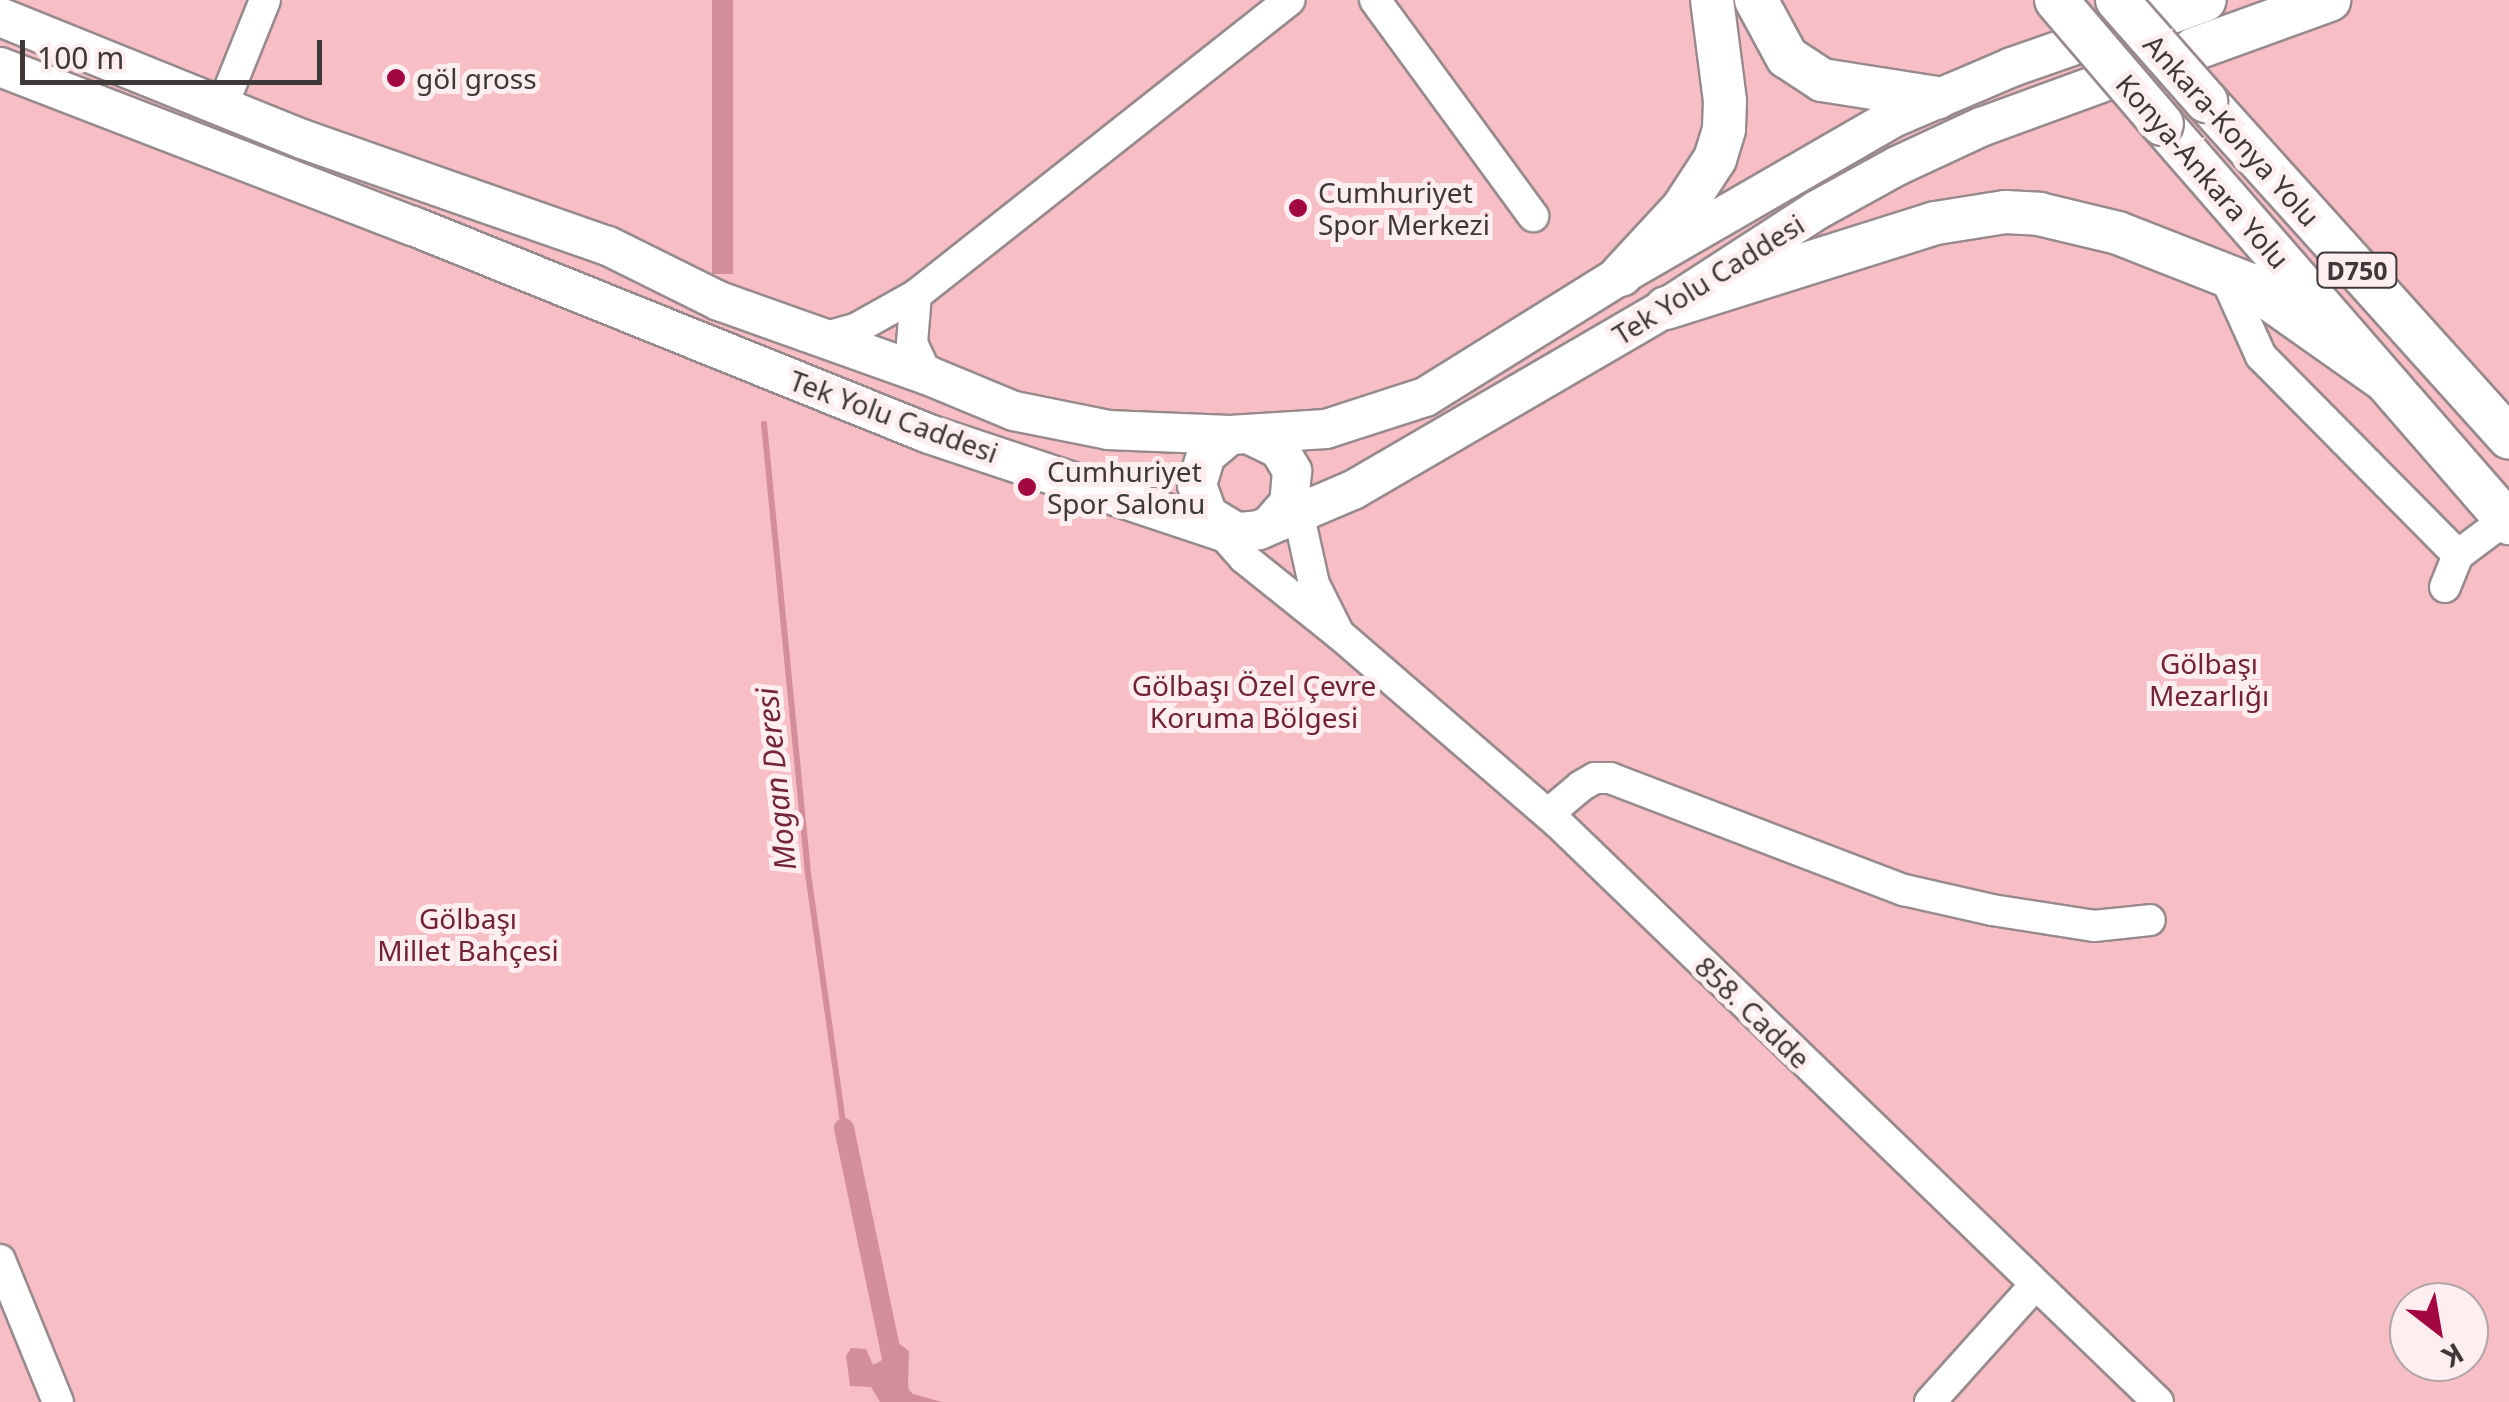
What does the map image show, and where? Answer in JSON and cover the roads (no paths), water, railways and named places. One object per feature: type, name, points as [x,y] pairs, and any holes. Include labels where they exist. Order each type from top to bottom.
[{"type":"highway","points":[[1621,275],[1683,208],[1715,159],[1724,130],[1725,101],[1712,0]]},
{"type":"highway","points":[[1756,0],[1787,57],[1822,80],[1937,98]]},
{"type":"highway","name":"Konya-Ankara Yolu","points":[[2056,0],[2507,521]]},
{"type":"highway","name":"Ankara-Konya Yolu","points":[[2117,0],[2509,438]]},
{"type":"highway","points":[[2194,49],[2329,0]]},
{"type":"highway","points":[[1666,308],[1936,223],[2005,212],[2039,214],[2118,233],[2224,272],[2248,284],[2380,377]]},
{"type":"main road","name":"Tek Yolu Caddesi","points":[[0,17],[222,107],[608,246],[718,301],[927,374],[1014,411],[1066,424],[1136,432],[1240,435],[1326,428],[1402,407],[1824,154],[1937,98],[2185,7]]},
{"type":"main road","name":"Tek Yolu Caddesi","points":[[0,68],[432,234],[929,434],[1254,516],[1353,490],[1666,308],[1817,210],[1896,166],[1981,127],[2194,49]]},
{"type":"main road","points":[[1240,435],[1279,449],[1254,516],[1198,494],[1199,470],[1212,449],[1240,435]]},
{"type":"street","points":[[222,107],[265,0]]},
{"type":"street","points":[[823,338],[857,328],[916,295],[1290,0]]},
{"type":"street","points":[[1374,0],[1533,216]]},
{"type":"street","points":[[2224,272],[2261,356],[2458,555]]},
{"type":"street","points":[[916,295],[912,343],[927,374]]},
{"type":"street","name":"858. Cadde","points":[[1254,516],[1282,591],[1339,634],[1548,814],[2158,1402]]},
{"type":"street","name":"858. Cadde","points":[[1254,516],[1314,584],[1339,634]]},
{"type":"street","points":[[2444,586],[2458,555],[2507,521]]},
{"type":"street","points":[[1548,814],[1580,786],[1595,778],[1610,778],[1904,890],[1992,910],[2094,926],[2150,920]]},
{"type":"street","points":[[0,1260],[58,1402]]},
{"type":"street","points":[[1935,1400],[2035,1285]]},
{"type":"waterway","name":"Mogan Deresi","points":[[764,424],[807,866],[844,1128]]},
{"type":"waterway","points":[[844,1128],[901,1402]]},
{"type":"place","name":"göl gross","points":[[396,78]]},
{"type":"place","name":"Cumhuriyet Spor Merkezi","points":[[1298,208]]},
{"type":"place","name":"Cumhuriyet Spor Salonu","points":[[1027,487]]},
{"type":"park label","name":"Gölbaşı Mezarlığı","points":[[2209,679]]},
{"type":"park label","name":"Gölbaşı Özel Çevre Koruma Bölgesi","points":[[1254,701]]},
{"type":"park label","name":"Gölbaşı Millet Bahçesi","points":[[468,934]]}]
